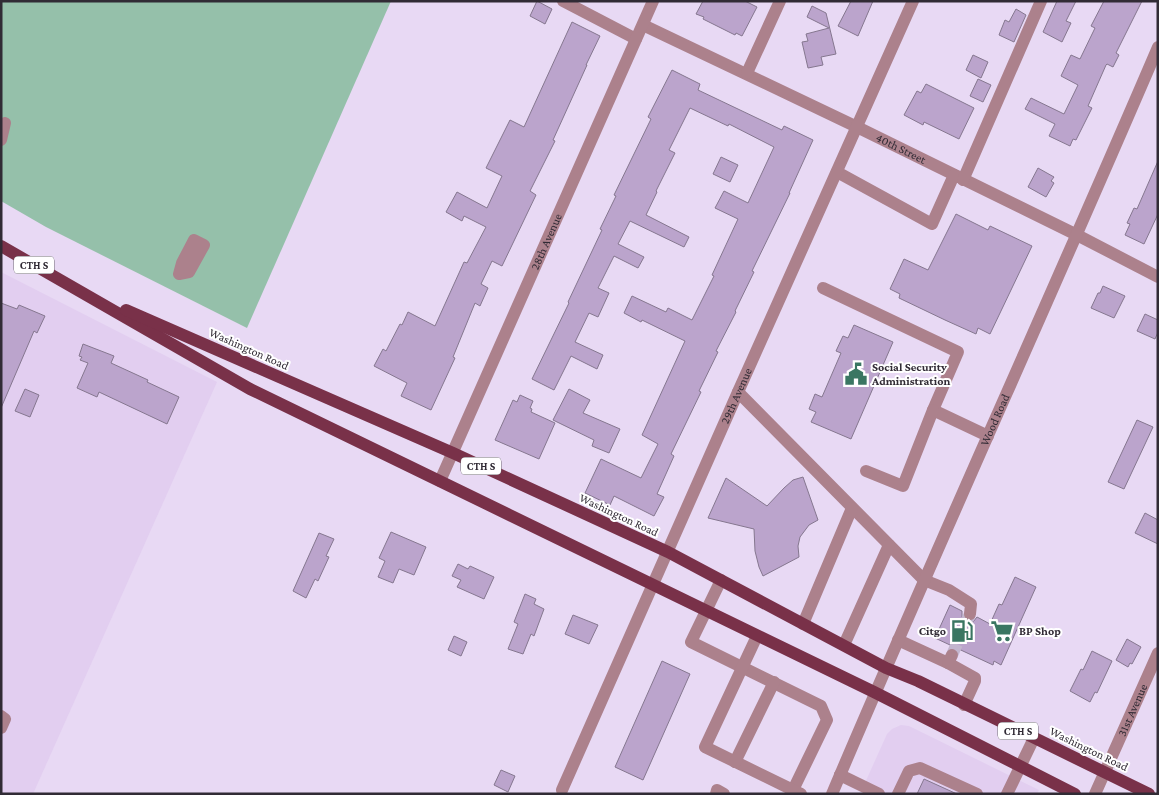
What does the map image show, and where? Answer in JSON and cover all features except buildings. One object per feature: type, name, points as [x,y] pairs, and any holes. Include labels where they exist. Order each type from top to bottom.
[{"type":"main road","name":"Washington Road","points":[[1,246],[250,389],[874,692],[1076,794]]},
{"type":"main road","name":"Washington Road","points":[[66,284],[453,453],[668,552],[886,668],[918,681],[1149,794]]},
{"type":"street","points":[[563,1],[636,39]]},
{"type":"street","name":"28th Avenue","points":[[440,481],[653,1]]},
{"type":"street","points":[[747,73],[780,1]]},
{"type":"street","name":"29th Avenue","points":[[562,790],[913,1]]},
{"type":"street","points":[[837,172],[932,224],[958,177],[1041,1]]},
{"type":"street","name":"40th Street","points":[[643,25],[747,73],[1077,235],[1158,277]]},
{"type":"street","name":"Wood Road","points":[[832,794],[874,692],[1077,235],[1158,47]]},
{"type":"street","points":[[1,140],[5,123]]},
{"type":"street","points":[[823,288],[958,352],[903,486],[866,471]]},
{"type":"street","points":[[738,392],[924,580],[966,599],[971,604],[970,614]]},
{"type":"street","points":[[934,410],[988,436]]},
{"type":"street","points":[[802,624],[852,508]]},
{"type":"street","points":[[844,645],[889,544]]},
{"type":"street","points":[[721,580],[691,642],[742,667],[774,682],[821,706],[827,720],[797,792],[705,747],[742,667],[757,636]]},
{"type":"street","points":[[898,640],[950,659],[975,678],[975,682],[964,705]]},
{"type":"street","name":"31st Avenue","points":[[1095,794],[1154,673],[1158,653]]},
{"type":"street","points":[[735,762],[774,682]]},
{"type":"street","points":[[1,716],[5,719],[1,728]]},
{"type":"street","points":[[1007,794],[1034,738]]},
{"type":"street","points":[[898,794],[909,771],[920,768],[977,794]]},
{"type":"street","points":[[840,775],[879,794]]},
{"type":"street","points":[[716,794],[717,790],[724,794]]},
{"type":"shaded area","points":[[1,272],[217,382],[33,794],[1,794]]},
{"type":"shaded area","points":[[901,725],[909,726],[1039,790],[1037,794],[860,794],[887,734],[892,729]]},
{"type":"green space","points":[[1,1],[391,1],[247,328],[46,227],[1,201]]},
{"type":"tunnel","points":[[952,655],[970,614]]},
{"type":"place","name":"Social Security Administration","points":[[856,374]]},
{"type":"place","name":"Citgo","points":[[962,631]]},
{"type":"place","name":"BP Shop","points":[[1002,631]]}]
